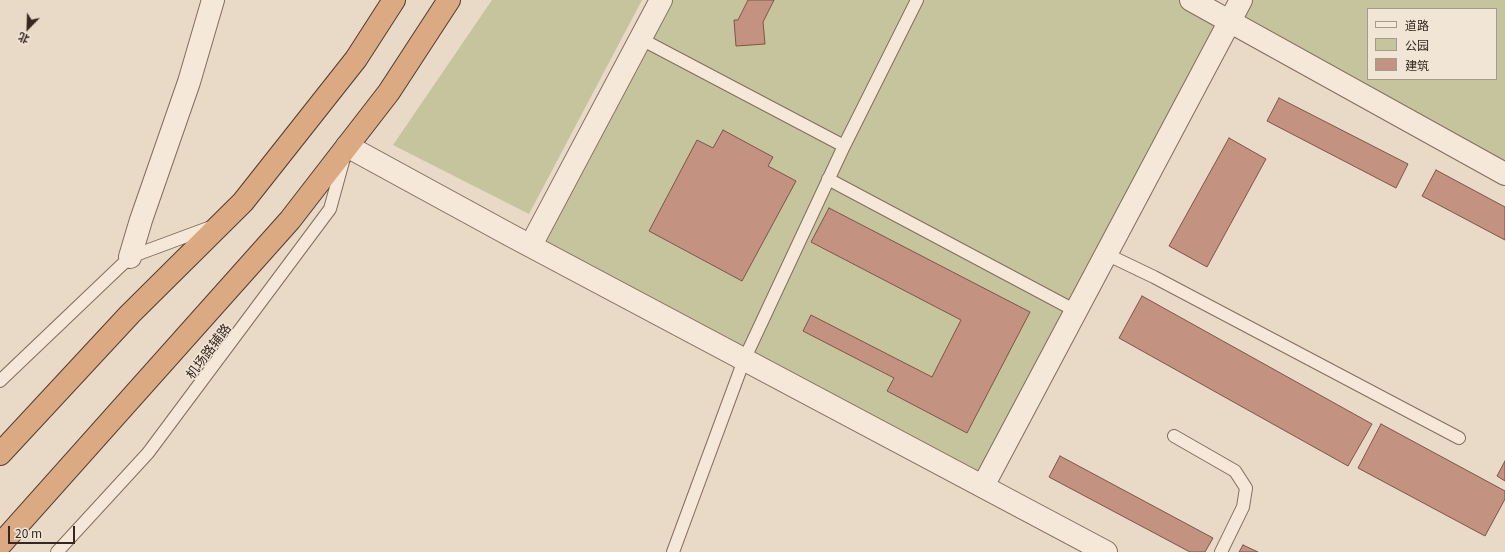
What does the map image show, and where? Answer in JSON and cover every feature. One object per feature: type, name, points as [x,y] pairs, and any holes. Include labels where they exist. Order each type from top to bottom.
[{"type":"highway","points":[[0,454],[130,314],[243,202],[356,58],[394,0]]},
{"type":"highway","points":[[0,545],[290,220],[389,92],[449,0]]},
{"type":"street","points":[[130,257],[140,220],[189,82],[213,0]]},
{"type":"street","points":[[531,245],[662,0]]},
{"type":"street","points":[[1191,0],[1505,174]]},
{"type":"street","points":[[982,486],[1241,0]]},
{"type":"street","points":[[347,146],[744,360],[1106,552]]},
{"type":"lane","points":[[673,552],[744,360],[828,179],[918,0]]},
{"type":"lane","points":[[641,39],[844,146]]},
{"type":"lane","name":"机场路辅路","points":[[56,552],[148,453],[330,209],[347,146]]},
{"type":"lane","points":[[828,179],[1076,311]]},
{"type":"lane","points":[[0,382],[130,257],[222,223]]},
{"type":"lane","points":[[1106,254],[1154,277],[1459,438]]},
{"type":"lane","points":[[1174,436],[1235,471],[1246,488],[1243,507],[1221,552]]},
{"type":"green space","points":[[492,0],[642,0],[529,214],[393,145]]},
{"type":"green space","points":[[661,0],[1191,0],[1230,21],[1241,0],[1505,0],[1505,174],[1231,21],[983,486],[531,245]]},
{"type":"building","points":[[748,0],[774,0],[763,22],[765,44],[736,46],[734,20],[738,20]]},
{"type":"building","points":[[1279,98],[1408,164],[1396,188],[1267,121]]},
{"type":"building","points":[[723,130],[773,157],[768,166],[796,181],[742,281],[649,231],[697,140],[713,148]]},
{"type":"building","points":[[1229,138],[1266,159],[1207,267],[1169,246]]},
{"type":"building","points":[[1436,170],[1505,207],[1505,240],[1422,196]]},
{"type":"building","points":[[829,208],[1030,312],[967,433],[887,391],[894,378],[803,331],[811,315],[932,377],[961,320],[811,242]]},
{"type":"building","points":[[1142,296],[1372,424],[1348,466],[1119,338]]},
{"type":"building","points":[[1381,424],[1505,491],[1505,499],[1485,536],[1358,468]]},
{"type":"building","points":[[1060,456],[1213,538],[1205,552],[1190,552],[1049,477]]},
{"type":"building","points":[[1505,461],[1505,481],[1497,476]]},
{"type":"building","points":[[1243,545],[1258,552],[1239,552]]}]
